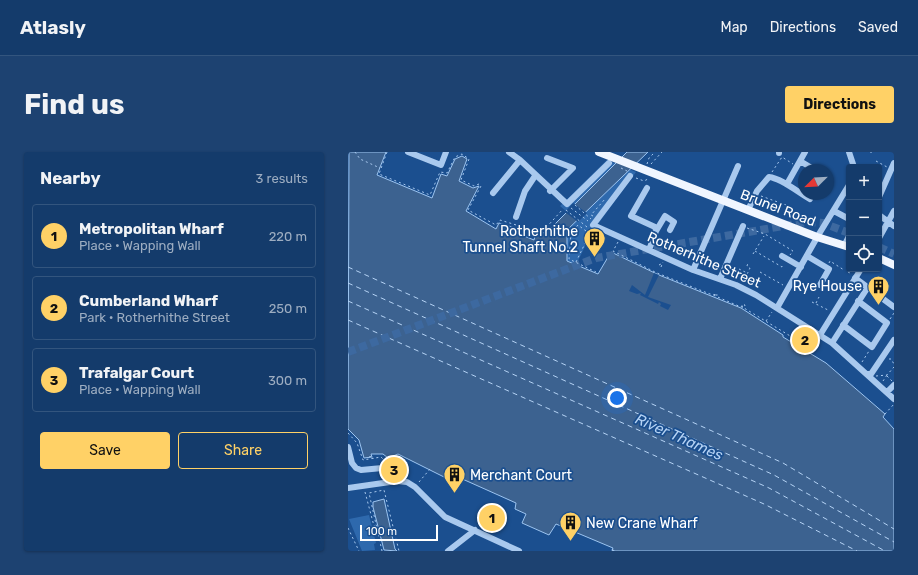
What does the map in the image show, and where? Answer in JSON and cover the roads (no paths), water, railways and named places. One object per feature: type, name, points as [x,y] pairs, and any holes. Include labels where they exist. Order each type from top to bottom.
[{"type":"main road","points":[[599,152],[609,159],[724,201]]},
{"type":"main road","name":"Brunel Road","points":[[724,201],[817,238],[846,247]]},
{"type":"main road","points":[[882,259],[894,265]]},
{"type":"street","points":[[408,152],[441,166],[446,152]]},
{"type":"street","points":[[509,152],[520,160],[550,191],[569,206],[609,159]]},
{"type":"street","points":[[787,184],[805,152]]},
{"type":"street","points":[[849,152],[853,164]]},
{"type":"street","points":[[547,158],[573,168],[550,191]]},
{"type":"street","points":[[493,193],[520,160]]},
{"type":"street","points":[[882,190],[894,163]]},
{"type":"street","points":[[724,201],[738,166]]},
{"type":"street","points":[[515,222],[525,191],[535,176]]},
{"type":"street","name":"Rotherhithe Street","points":[[630,176],[592,222],[694,270],[741,287],[832,343],[870,375],[894,399]]},
{"type":"street","points":[[748,210],[755,194],[769,177],[787,184],[798,192]]},
{"type":"street","points":[[647,188],[631,216],[654,227],[656,232]]},
{"type":"street","points":[[776,308],[846,192]]},
{"type":"street","name":"Brunel Road","points":[[694,270],[724,201]]},
{"type":"street","points":[[834,211],[846,217]]},
{"type":"street","points":[[880,236],[894,212]]},
{"type":"street","points":[[649,250],[656,232],[666,216],[674,222],[670,230]]},
{"type":"street","points":[[882,218],[887,223],[894,226]]},
{"type":"street","points":[[720,279],[743,226]]},
{"type":"street","points":[[807,256],[830,269],[821,283]]},
{"type":"street","points":[[785,258],[801,268]]},
{"type":"street","points":[[820,336],[859,272]]},
{"type":"street","points":[[855,278],[894,307]]},
{"type":"street","points":[[832,343],[868,287]]},
{"type":"street","points":[[843,325],[872,347],[887,323],[858,301]]},
{"type":"street","points":[[870,375],[894,340]]},
{"type":"street","points":[[887,392],[893,383]]},
{"type":"street","points":[[348,447],[352,463],[356,468],[361,470],[393,467]]},
{"type":"street","points":[[400,470],[400,481]]},
{"type":"street","points":[[349,486],[400,481],[414,487],[445,517],[518,551]]},
{"type":"street","points":[[453,550],[475,530]]},
{"type":"water","name":"River Thames","points":[[349,152],[386,152],[377,175],[432,198],[441,174],[447,176],[455,159],[462,156],[467,159],[459,181],[473,188],[479,186],[466,211],[496,229],[499,223],[521,230],[519,234],[534,240],[535,236],[548,231],[627,152],[648,152],[567,230],[567,261],[598,274],[611,252],[659,275],[741,308],[783,335],[783,337],[826,363],[885,414],[883,417],[894,429],[894,551],[615,551],[612,550],[613,548],[556,524],[549,535],[522,523],[526,514],[515,509],[516,503],[449,473],[446,478],[398,454],[388,458],[383,454],[371,454],[372,457],[364,458],[359,440],[348,429]]},
{"type":"water","points":[[384,499],[395,549],[397,551],[384,550],[373,507],[373,502]]},
{"type":"tunnel","points":[[348,352],[596,258],[807,222],[823,223],[846,232]]},
{"type":"tunnel","points":[[882,248],[894,254]]},
{"type":"place","name":"Rotherhithe Tunnel Shaft No.2","points":[[594,258]]},
{"type":"place","name":"Rye House","points":[[878,306]]},
{"type":"place","name":"Cumberland Wharf","points":[[805,340]]},
{"type":"place","name":"Trafalgar Court","points":[[394,470]]},
{"type":"place","name":"Merchant Court","points":[[454,494]]},
{"type":"place","name":"Metropolitan Wharf","points":[[492,518]]},
{"type":"place","name":"New Crane Wharf","points":[[570,542]]}]
